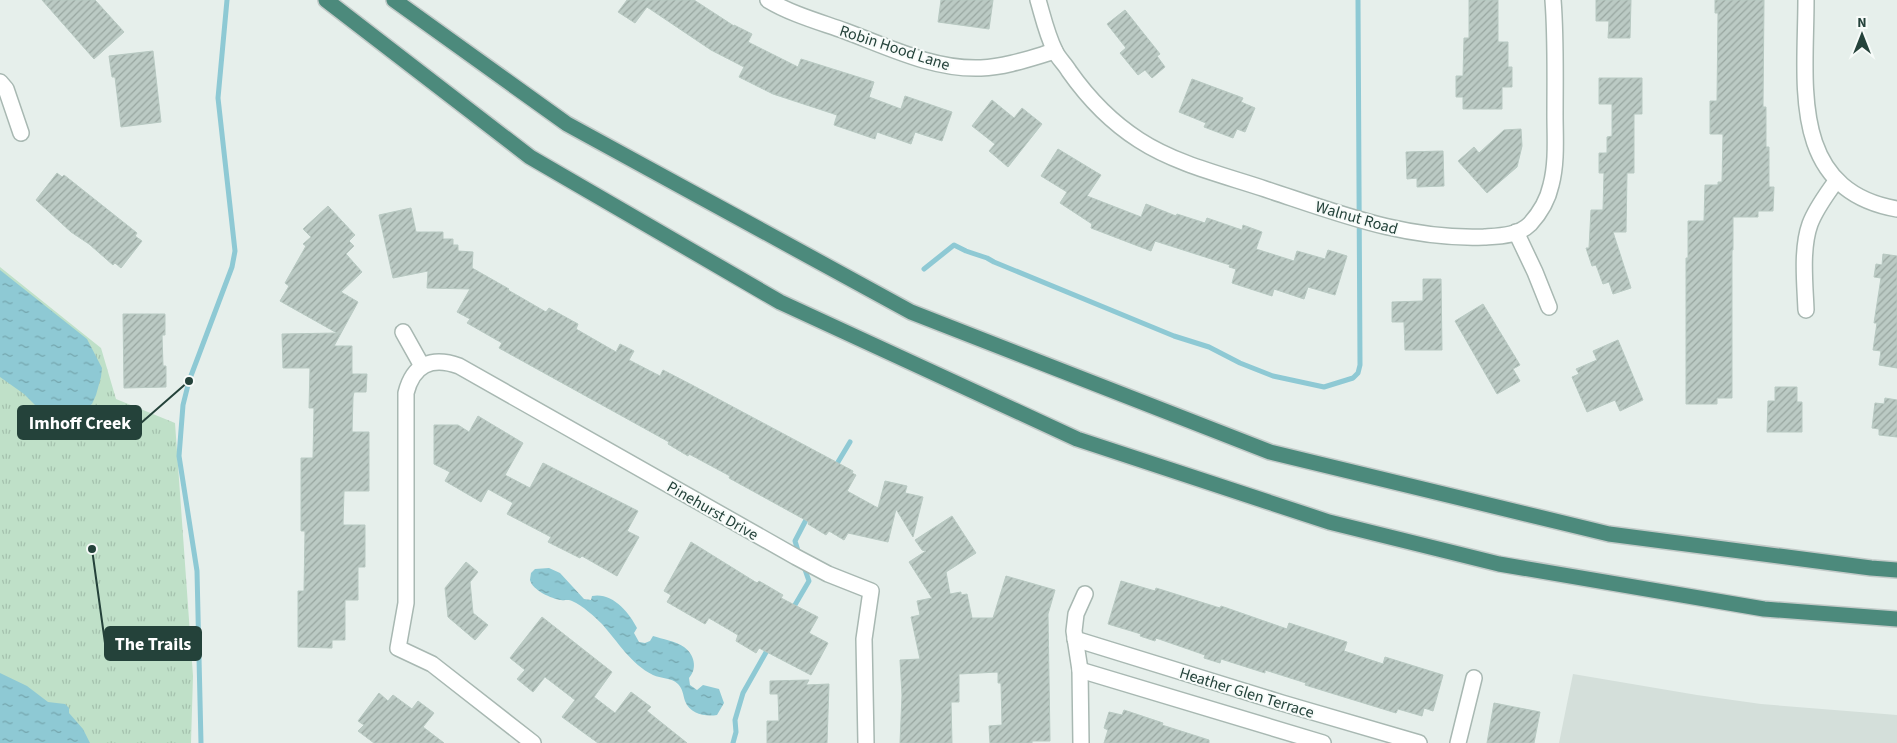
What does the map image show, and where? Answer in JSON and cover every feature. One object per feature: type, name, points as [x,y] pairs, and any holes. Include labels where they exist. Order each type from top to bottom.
[{"type":"highway","points":[[326,0],[530,157],[780,302],[1077,439],[1329,522],[1499,564],[1764,609],[1897,619]]},
{"type":"highway","points":[[394,0],[567,124],[912,312],[1270,452],[1609,534],[1897,570]]},
{"type":"street","name":"Robin Hood Lane","points":[[768,0],[796,13],[921,59],[949,66],[982,68],[1024,61],[1055,51]]},
{"type":"street","name":"Walnut Road","points":[[1038,0],[1055,51],[1097,106],[1138,140],[1184,162],[1385,228],[1442,236],[1472,237],[1498,237],[1516,232],[1528,226],[1546,200],[1554,166],[1555,32],[1553,0]]},
{"type":"street","points":[[1806,0],[1806,112],[1816,147],[1824,165],[1847,191],[1881,206],[1897,209]]},
{"type":"street","points":[[0,82],[6,89],[21,133]]},
{"type":"street","points":[[1806,310],[1805,265],[1810,225],[1836,180]]},
{"type":"street","points":[[1516,232],[1549,307]]},
{"type":"street","points":[[403,332],[422,366],[409,381],[406,393],[406,603],[398,648],[432,664],[534,743]]},
{"type":"street","name":"Pinehurst Drive","points":[[422,366],[436,362],[450,362],[459,366],[813,567],[871,591],[864,639],[866,743]]},
{"type":"street","points":[[1081,743],[1080,670],[1074,631],[1076,614],[1085,594]]},
{"type":"street","name":"Heather Glen Terrace","points":[[1075,640],[1419,743]]},
{"type":"street","name":"Heather Glen Terrace","points":[[1080,670],[1323,743]]},
{"type":"street","points":[[1458,743],[1474,678]]},
{"type":"shaded area","points":[[1573,674],[1761,704],[1897,715],[1897,743],[1559,743]]},
{"type":"green space","points":[[0,267],[101,348],[116,399],[175,423],[193,676],[191,743],[0,743]]},
{"type":"water","points":[[0,270],[87,339],[102,368],[101,377],[92,404],[77,415],[62,418],[43,413],[24,394],[0,377]]},
{"type":"water","points":[[549,568],[560,573],[584,599],[591,600],[592,596],[599,596],[613,600],[625,610],[637,628],[634,633],[639,642],[645,643],[650,641],[653,636],[684,647],[694,661],[692,674],[689,678],[690,685],[697,690],[703,685],[719,689],[724,703],[717,715],[698,714],[690,709],[678,684],[672,680],[653,675],[638,665],[602,624],[584,608],[571,600],[562,600],[548,596],[534,587],[530,580],[531,573],[535,569]]},
{"type":"water","points":[[0,673],[27,686],[48,702],[65,704],[69,708],[69,713],[83,729],[90,743],[0,743]]},
{"type":"building","points":[[42,0],[95,0],[124,32],[94,59]]},
{"type":"building","points":[[627,0],[694,0],[734,26],[752,34],[748,42],[798,67],[801,59],[874,82],[869,97],[901,109],[905,96],[952,112],[942,141],[915,132],[911,144],[877,132],[875,139],[834,125],[837,115],[773,94],[739,77],[744,67],[711,50],[647,7],[635,23],[618,12]]},
{"type":"building","points":[[941,0],[993,0],[989,29],[938,22]]},
{"type":"building","points":[[1469,0],[1498,0],[1498,42],[1508,42],[1508,67],[1512,67],[1512,87],[1502,87],[1502,109],[1463,109],[1463,97],[1456,97],[1456,76],[1463,76],[1464,38],[1469,38]]},
{"type":"building","points":[[1596,0],[1631,0],[1630,38],[1608,38],[1609,21],[1596,21]]},
{"type":"building","points":[[1715,0],[1764,0],[1763,107],[1766,107],[1766,147],[1769,147],[1769,187],[1774,187],[1773,211],[1758,211],[1758,217],[1733,217],[1732,398],[1717,398],[1717,404],[1686,404],[1686,258],[1688,258],[1688,221],[1704,221],[1705,185],[1718,185],[1718,182],[1722,182],[1723,134],[1710,134],[1710,101],[1717,101],[1718,13],[1715,13]]},
{"type":"building","points":[[1125,10],[1160,54],[1157,56],[1165,67],[1152,78],[1145,70],[1138,75],[1120,53],[1126,48],[1107,24]]},
{"type":"building","points":[[153,51],[161,122],[121,127],[115,77],[112,77],[109,56]]},
{"type":"building","points":[[1599,78],[1642,78],[1642,114],[1634,114],[1634,173],[1627,173],[1626,232],[1613,232],[1631,288],[1613,294],[1609,282],[1603,284],[1596,265],[1592,266],[1586,248],[1589,248],[1591,210],[1603,210],[1604,173],[1599,173],[1599,153],[1607,153],[1607,137],[1612,136],[1612,104],[1599,104]]},
{"type":"building","points":[[1192,79],[1243,98],[1241,102],[1255,108],[1245,132],[1237,129],[1233,138],[1204,127],[1206,123],[1179,112]]},
{"type":"building","points":[[992,100],[1014,118],[1022,108],[1042,124],[1008,167],[989,151],[995,144],[972,126]]},
{"type":"building","points":[[1521,129],[1522,146],[1517,167],[1487,193],[1458,161],[1474,147],[1479,153],[1504,130]]},
{"type":"building","points":[[1058,149],[1101,175],[1087,196],[1141,217],[1146,204],[1176,216],[1177,214],[1205,223],[1207,218],[1242,230],[1243,225],[1262,232],[1256,249],[1294,261],[1297,251],[1325,259],[1328,250],[1347,256],[1335,295],[1308,287],[1304,299],[1274,289],[1272,296],[1232,283],[1236,269],[1229,267],[1230,265],[1155,241],[1151,251],[1091,228],[1092,224],[1060,203],[1067,192],[1041,176]]},
{"type":"building","points":[[1443,151],[1444,186],[1417,187],[1417,178],[1407,179],[1406,152]]},
{"type":"building","points":[[57,173],[62,177],[64,175],[137,233],[135,236],[142,241],[121,268],[115,263],[113,265],[89,244],[71,232],[36,200]]},
{"type":"building","points":[[328,206],[355,235],[349,241],[354,246],[346,254],[362,272],[341,292],[358,302],[334,346],[352,346],[352,374],[367,374],[366,392],[354,392],[352,432],[369,432],[369,491],[344,491],[343,525],[365,525],[365,567],[358,567],[358,600],[345,600],[345,640],[332,640],[332,648],[298,647],[298,591],[304,591],[305,531],[301,531],[301,458],[313,458],[314,408],[309,408],[310,368],[283,368],[282,334],[337,333],[280,301],[289,286],[285,283],[306,246],[303,244],[311,237],[303,229]]},
{"type":"building","points":[[411,208],[416,232],[443,232],[443,239],[453,239],[453,245],[458,245],[458,251],[473,252],[472,268],[508,290],[546,312],[549,308],[578,324],[576,329],[616,352],[620,344],[634,351],[629,360],[660,376],[663,370],[853,471],[852,473],[856,475],[847,491],[878,508],[885,481],[907,486],[905,493],[923,497],[913,537],[896,509],[888,542],[848,533],[844,540],[829,531],[826,535],[808,524],[809,522],[729,478],[730,476],[689,454],[688,456],[668,444],[669,442],[499,348],[502,343],[467,323],[470,319],[457,312],[470,289],[427,288],[428,271],[393,278],[379,215]]},
{"type":"building","points":[[1883,254],[1897,256],[1897,368],[1879,365],[1881,351],[1873,350],[1877,323],[1874,323],[1881,278],[1874,277],[1876,264],[1882,265]]},
{"type":"building","points":[[1423,279],[1441,279],[1442,350],[1405,350],[1404,322],[1392,322],[1392,302],[1423,301]]},
{"type":"building","points":[[1483,304],[1520,365],[1513,369],[1520,381],[1497,394],[1455,321]]},
{"type":"building","points":[[123,314],[165,314],[165,335],[162,335],[163,366],[166,366],[166,387],[124,388]]},
{"type":"building","points":[[1618,340],[1643,400],[1620,411],[1615,400],[1587,412],[1572,377],[1579,374],[1576,369],[1597,360],[1593,351]]},
{"type":"building","points":[[1775,387],[1797,387],[1797,402],[1802,402],[1802,432],[1767,432],[1768,401],[1775,401]]},
{"type":"building","points":[[1885,398],[1897,400],[1897,437],[1879,435],[1879,429],[1872,428],[1875,403],[1884,404]]},
{"type":"building","points":[[478,416],[523,443],[505,475],[530,488],[543,463],[638,511],[627,531],[639,537],[617,576],[582,556],[580,558],[548,542],[551,537],[507,514],[513,503],[488,489],[481,502],[445,481],[450,472],[434,464],[434,425],[458,425],[469,432]]},
{"type":"building","points":[[952,516],[976,553],[946,572],[950,594],[961,592],[961,595],[967,594],[972,618],[993,618],[1006,576],[1055,590],[1048,614],[1050,741],[990,743],[989,726],[1002,725],[1001,683],[998,683],[998,672],[959,674],[959,702],[951,702],[952,743],[900,743],[902,695],[900,660],[920,659],[911,617],[920,615],[917,601],[932,598],[909,562],[926,551],[922,550],[915,540]]},
{"type":"building","points":[[691,542],[757,583],[759,581],[783,595],[781,598],[818,617],[809,633],[828,643],[811,675],[759,648],[756,653],[736,641],[738,635],[709,618],[705,624],[667,602],[671,595],[664,591]]},
{"type":"building","points":[[466,562],[478,572],[470,582],[473,613],[488,625],[475,640],[448,617],[445,588]]},
{"type":"building","points":[[1121,581],[1155,591],[1156,588],[1220,608],[1221,606],[1287,629],[1289,623],[1347,642],[1344,651],[1383,664],[1385,657],[1443,675],[1433,711],[1424,708],[1422,716],[1398,709],[1396,713],[1305,685],[1306,683],[1265,670],[1265,673],[1221,659],[1220,663],[1204,658],[1205,655],[1156,638],[1155,641],[1140,636],[1141,634],[1108,624]]},
{"type":"building","points":[[542,617],[612,672],[594,697],[615,713],[631,692],[651,707],[647,711],[687,743],[598,743],[562,717],[575,700],[545,677],[533,692],[517,679],[525,670],[510,658]]},
{"type":"building","points":[[809,680],[806,685],[829,684],[827,743],[767,743],[767,721],[779,721],[778,694],[770,694],[770,681]]},
{"type":"building","points":[[379,693],[388,701],[393,695],[412,709],[418,701],[434,713],[423,727],[444,743],[374,743],[358,731],[364,725],[358,721]]},
{"type":"building","points":[[1494,703],[1540,712],[1534,743],[1487,743]]},
{"type":"building","points":[[1124,710],[1209,740],[1209,743],[1104,743],[1108,730],[1104,728],[1109,712],[1122,715]]},
{"type":"waterway","points":[[201,743],[197,571],[179,456],[183,405],[189,381],[232,267],[235,251],[218,98],[227,0]]},
{"type":"waterway","points":[[924,269],[954,245],[1174,336],[1209,347],[1240,363],[1273,376],[1324,387],[1353,378],[1358,373],[1360,365],[1358,0]]},
{"type":"waterway","points":[[835,467],[850,442]]},
{"type":"waterway","points":[[799,554],[795,541],[808,516]]},
{"type":"waterway","points":[[792,610],[809,581],[803,564]]},
{"type":"waterway","points":[[733,743],[736,732],[735,720],[743,693],[769,647]]},
{"type":"place","name":"Imhoff Creek","points":[[189,381]]},
{"type":"place","name":"The Trails","points":[[92,549]]}]
